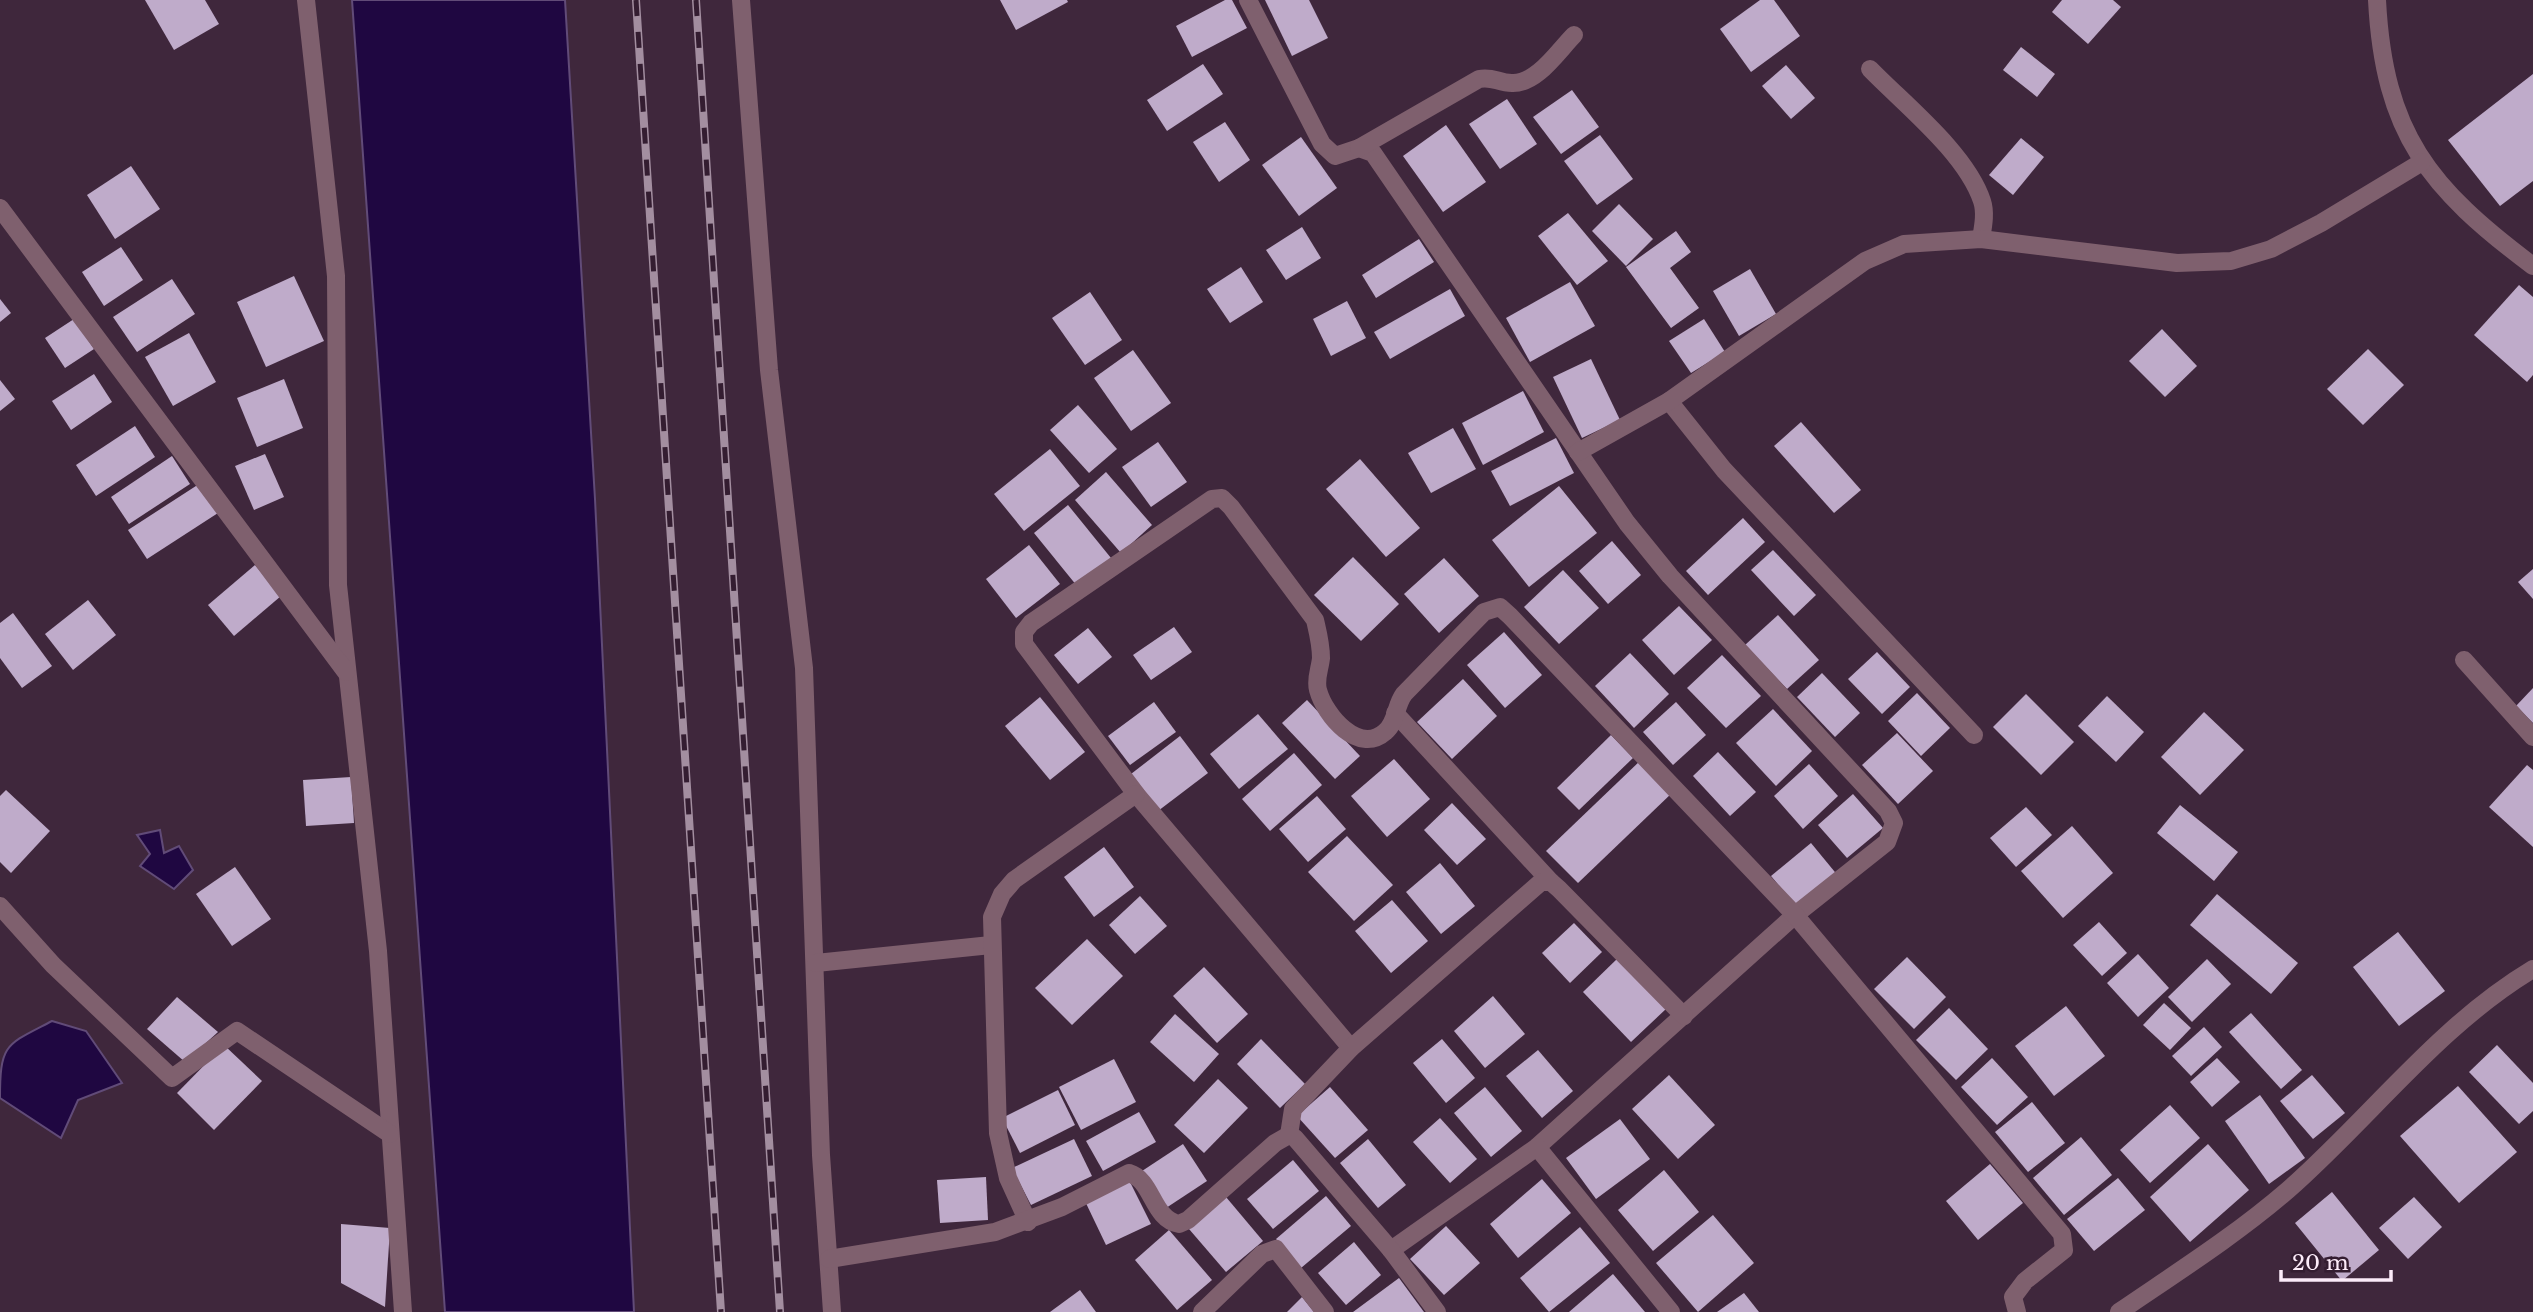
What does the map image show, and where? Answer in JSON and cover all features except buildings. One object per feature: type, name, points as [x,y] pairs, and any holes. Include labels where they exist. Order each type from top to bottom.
[{"type":"street","points":[[306,0],[336,276],[338,585],[378,951],[403,1312]]},
{"type":"street","points":[[741,0],[769,370],[804,668],[821,1154],[832,1312]]},
{"type":"street","points":[[1248,0],[1322,144],[1335,156],[1359,148],[1479,79],[1491,76],[1512,83],[1535,76],[1574,35]]},
{"type":"street","points":[[2377,0],[2387,78],[2404,133],[2422,162],[2462,208],[2533,266]]},
{"type":"street","points":[[1870,69],[1953,153],[1970,178],[1983,202],[1981,239]]},
{"type":"street","points":[[1359,148],[1368,149],[1379,161],[1627,523],[1670,576],[1888,811],[1894,823],[1886,842],[1795,915],[1537,1147],[1391,1250]]},
{"type":"street","points":[[1578,452],[1669,401],[1865,261],[1904,244],[1981,239],[2177,263],[2231,261],[2281,244],[2422,162]]},
{"type":"street","points":[[0,208],[346,672]]},
{"type":"street","points":[[1669,401],[1724,470],[1974,735]]},
{"type":"street","points":[[1352,1048],[1136,793],[1024,644],[1024,632],[1031,623],[1212,499],[1222,498],[1231,507],[1315,620],[1321,641],[1316,678],[1318,692],[1346,730],[1356,738],[1376,739],[1393,723],[1396,704],[1404,694],[1484,612],[1500,607],[1795,915],[2062,1234],[2064,1250],[2018,1288],[2013,1297],[2017,1312]]},
{"type":"street","points":[[2464,660],[2533,737]]},
{"type":"street","points":[[1395,713],[1551,881],[1684,1016]]},
{"type":"street","points":[[1027,1222],[1008,1178],[998,1133],[990,945],[992,917],[1002,894],[1014,880],[1136,793]]},
{"type":"street","points":[[1289,1135],[1293,1109],[1352,1048],[1533,886],[1551,881]]},
{"type":"street","points":[[0,906],[53,965],[172,1078],[237,1031],[390,1134]]},
{"type":"street","points":[[816,963],[990,945]]},
{"type":"street","points":[[2119,1312],[2286,1192],[2345,1137],[2445,1034],[2501,988],[2533,969]]},
{"type":"street","points":[[829,1259],[952,1241],[1027,1222],[1129,1173],[1134,1175],[1165,1219],[1179,1224],[1188,1220],[1275,1143],[1289,1135]]},
{"type":"street","points":[[1289,1135],[1295,1138],[1391,1250],[1437,1312]]},
{"type":"street","points":[[1537,1147],[1671,1312]]},
{"type":"street","points":[[1202,1312],[1262,1254],[1276,1249],[1325,1312]]},
{"type":"shaded area","points":[[352,0],[565,0],[595,499],[634,1312],[445,1312]]},
{"type":"shaded area","points":[[160,830],[164,853],[179,846],[193,870],[174,889],[140,866],[150,854],[137,835]]},
{"type":"shaded area","points":[[52,1021],[86,1031],[122,1083],[78,1100],[61,1138],[0,1098],[2,1066],[9,1048],[24,1035]]},
{"type":"railway","points":[[636,0],[721,1312]]},
{"type":"railway","points":[[696,0],[780,1312]]}]
